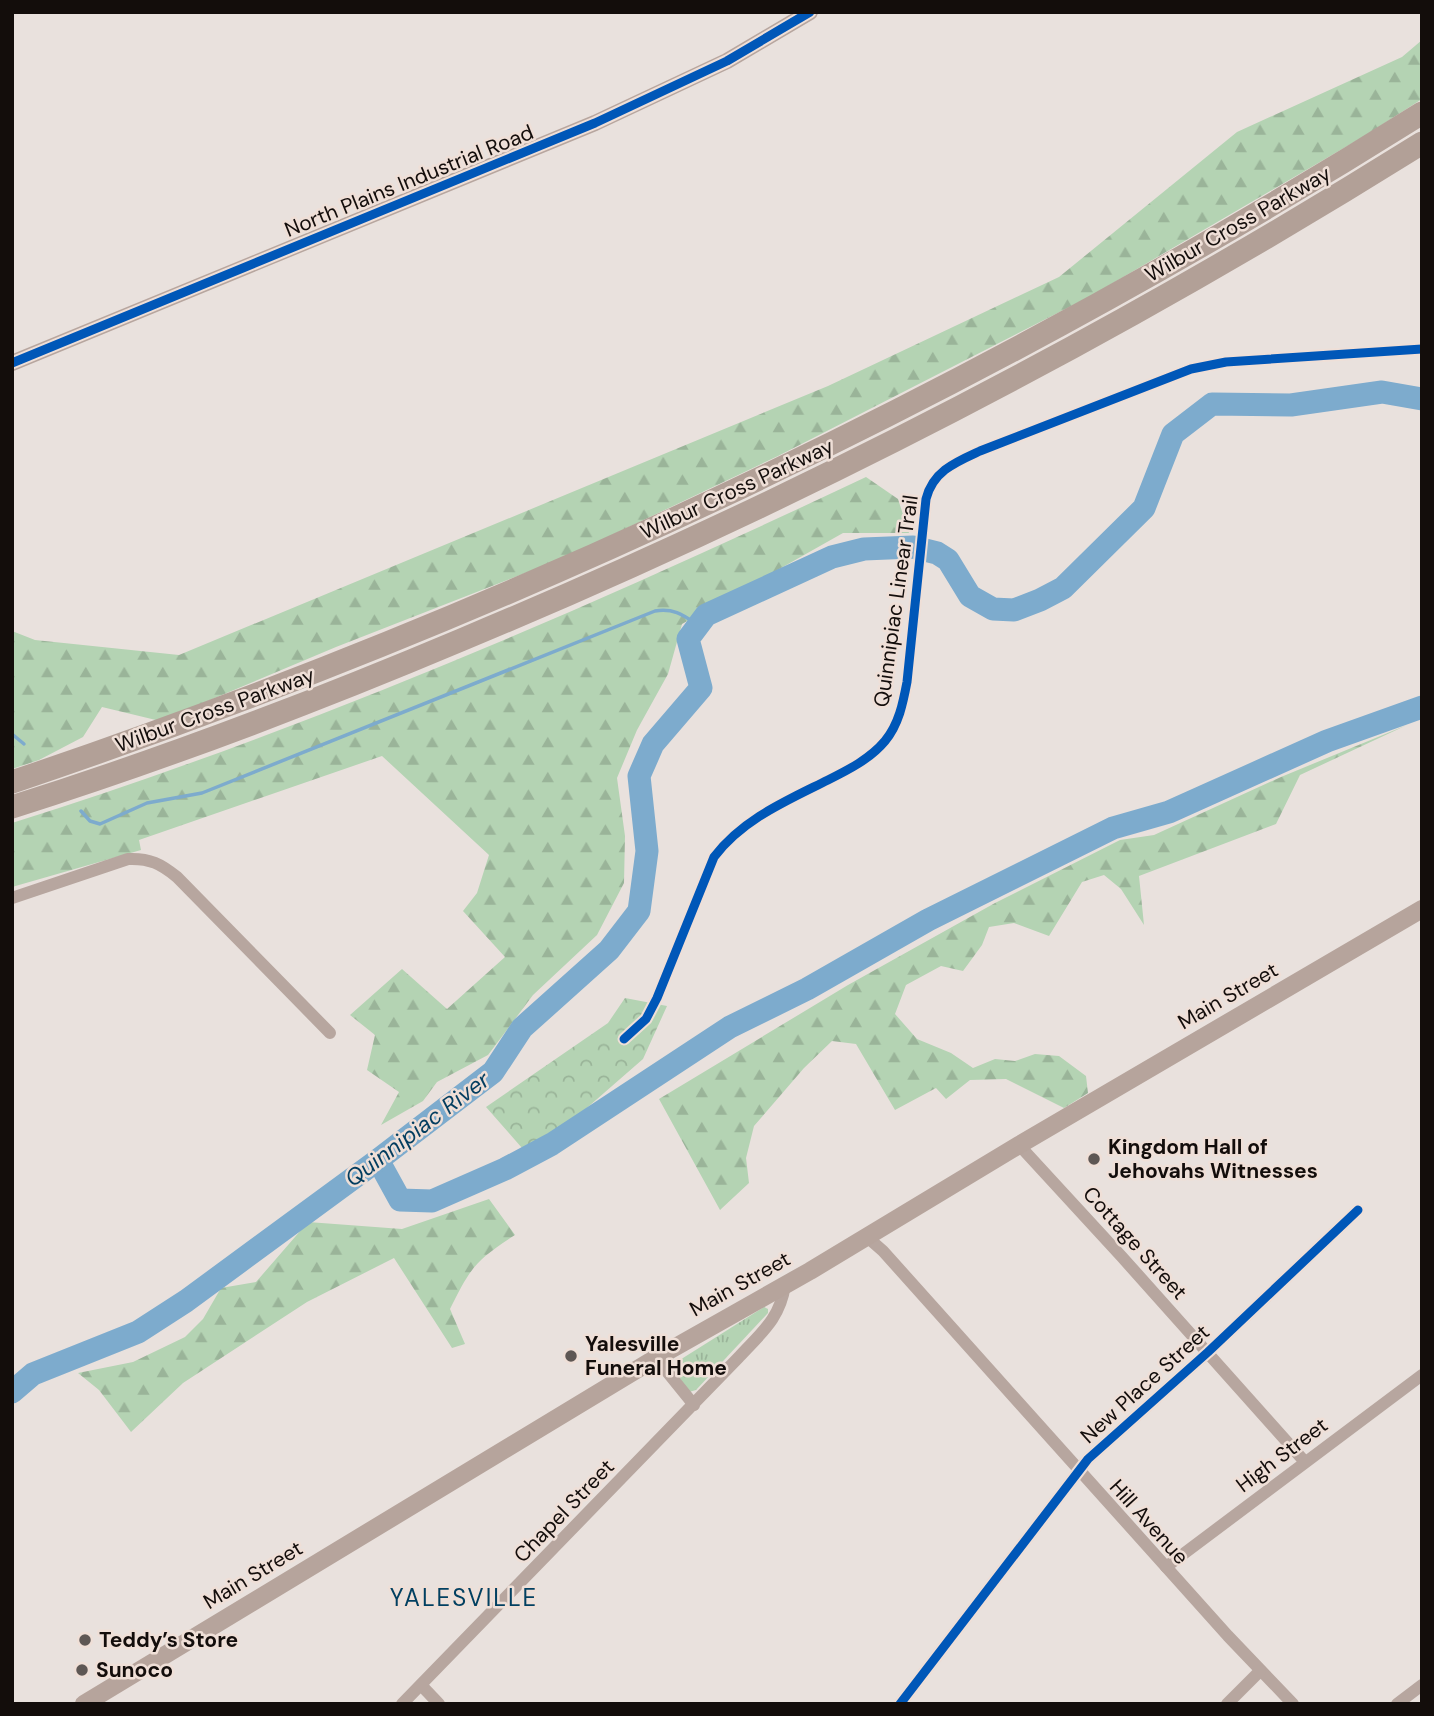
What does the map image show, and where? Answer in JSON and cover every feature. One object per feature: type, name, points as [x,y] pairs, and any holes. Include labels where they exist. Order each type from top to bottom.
[{"type":"highway","name":"Wilbur Cross Parkway","points":[[12,782],[170,727],[395,641],[572,566],[760,480],[919,401],[1057,328],[1289,195],[1422,113]]},
{"type":"highway","name":"Wilbur Cross Parkway","points":[[12,807],[165,756],[347,687],[571,594],[748,513],[896,441],[1068,352],[1224,263],[1422,143]]},
{"type":"main road","name":"Main Street","points":[[84,1704],[656,1358],[867,1237],[1422,909]]},
{"type":"street","name":"North Plains Industrial Road","points":[[12,363],[624,111],[727,61],[810,12]]},
{"type":"street","points":[[12,898],[128,859],[144,858],[160,863],[177,877],[330,1033]]},
{"type":"street","name":"Cottage Street","points":[[1019,1145],[1305,1462]]},
{"type":"street","name":"New Place Street","points":[[900,1704],[1088,1459],[1208,1352],[1358,1210]]},
{"type":"street","name":"Hill Avenue","points":[[867,1237],[883,1251],[1260,1671],[1293,1704]]},
{"type":"street","name":"Chapel Street","points":[[402,1704],[694,1405],[776,1317],[782,1303],[785,1284]]},
{"type":"street","points":[[656,1358],[694,1405]]},
{"type":"street","name":"High Street","points":[[1166,1567],[1422,1375]]},
{"type":"street","points":[[1227,1704],[1260,1671]]},
{"type":"street","points":[[421,1685],[439,1704]]},
{"type":"street","points":[[1397,1704],[1422,1685]]},
{"type":"green space","points":[[1422,40],[1422,99],[1366,135],[1089,297],[778,456],[566,557],[336,647],[160,721],[102,707],[83,737],[39,760],[12,769],[12,631],[35,640],[179,655],[828,386],[1059,277],[1237,132],[1402,57]]},
{"type":"green space","points":[[866,477],[898,499],[909,533],[843,533],[682,624],[668,674],[637,730],[617,778],[625,836],[624,883],[597,935],[533,995],[488,1055],[437,1082],[423,1101],[381,1125],[399,1092],[367,1070],[375,1035],[350,1015],[402,969],[447,1009],[505,957],[463,911],[477,893],[489,855],[382,756],[139,840],[141,850],[12,887],[12,823],[230,749],[445,665],[657,573]]},
{"type":"green space","points":[[1407,725],[1300,775],[1276,824],[1139,876],[1144,925],[1121,889],[1104,875],[1082,882],[1049,936],[1014,923],[989,927],[982,945],[963,971],[941,966],[906,985],[895,1014],[917,1039],[951,1053],[973,1068],[995,1059],[1015,1061],[1035,1054],[1059,1056],[1086,1076],[1088,1093],[1064,1108],[1006,1079],[970,1080],[946,1099],[936,1088],[895,1110],[856,1044],[832,1041],[804,1068],[754,1126],[746,1158],[749,1183],[720,1210],[659,1099],[848,985],[995,903],[1120,840],[1154,835],[1281,777]]},
{"type":"green space","points":[[625,998],[667,1006],[643,1059],[573,1120],[522,1148],[486,1107],[608,1023]]},
{"type":"green space","points":[[489,1199],[515,1235],[475,1266],[450,1309],[465,1344],[452,1348],[394,1258],[307,1302],[183,1383],[131,1432],[99,1390],[78,1373],[133,1362],[185,1337],[203,1319],[221,1288],[256,1282],[308,1222],[402,1229]]},
{"type":"green space","points":[[764,1307],[768,1309],[768,1313],[696,1390],[689,1392],[674,1370],[675,1363]]},
{"type":"waterway","name":"Quinnipiac River","points":[[12,1392],[33,1374],[138,1332],[186,1301],[378,1160],[493,1072],[522,1028],[609,950],[639,911],[647,851],[639,776],[653,744],[701,688],[688,639],[706,615],[832,557],[864,549],[913,547],[937,553],[948,560],[970,596],[993,609],[1014,610],[1063,588],[1144,508],[1173,434],[1212,404],[1291,405],[1382,392],[1422,399]]},
{"type":"waterway","points":[[81,811],[90,821],[100,824],[147,803],[202,793],[655,611],[673,611],[698,625]]},
{"type":"waterway","points":[[378,1160],[400,1200],[432,1201],[505,1169],[552,1144],[730,1027],[807,989],[928,920],[1113,828],[1169,812],[1327,741],[1422,707]]},
{"type":"waterway","points":[[12,734],[24,744]]},
{"type":"cycle path","points":[[12,363],[595,123],[727,61],[810,12]]},
{"type":"cycle path","name":"Quinnipiac Linear Trail","points":[[624,1039],[646,1019],[657,998],[714,857],[752,821],[866,759],[894,728],[907,682],[926,499],[929,489],[940,474],[980,451],[1191,369],[1226,362],[1422,349]]},
{"type":"cycle path","points":[[900,1704],[1088,1459],[1208,1352],[1358,1210]]},
{"type":"place","name":"Kingdom Hall of Jehovahs Witnesses","points":[[1094,1159]]},
{"type":"place","name":"Yalesville Funeral Home","points":[[571,1356]]},
{"type":"place","name":"Teddy’s Store","points":[[85,1640]]},
{"type":"place","name":"Sunoco","points":[[82,1670]]},
{"type":"district","name":"YALESVILLE","points":[[464,1598]]}]
